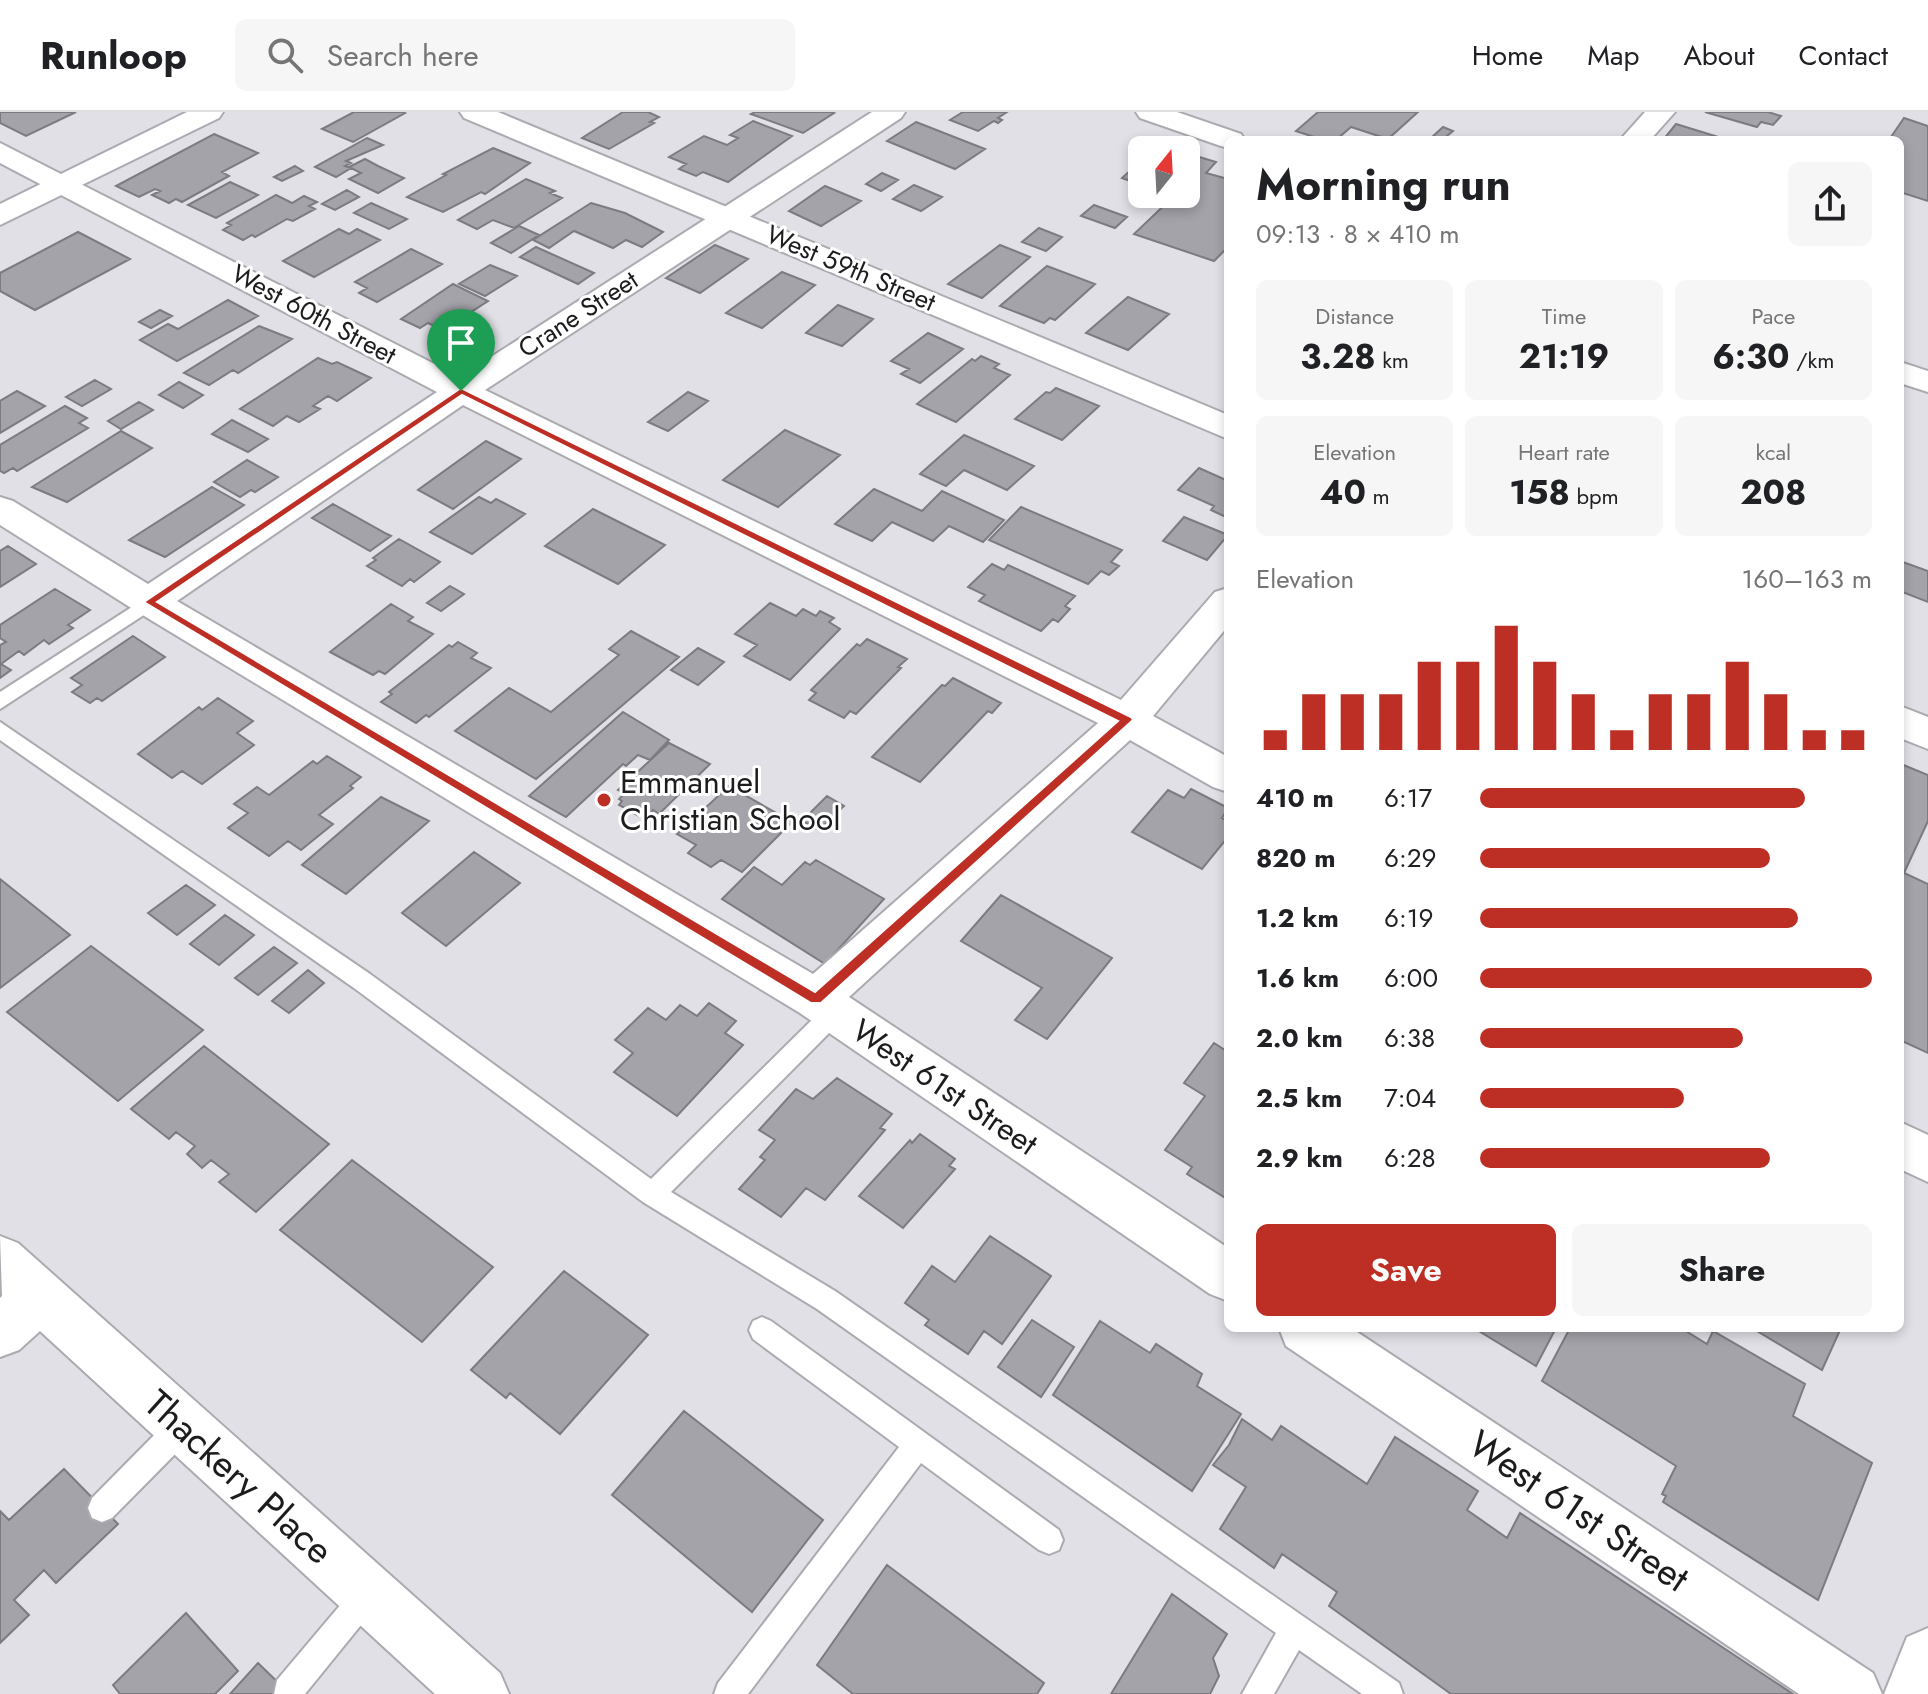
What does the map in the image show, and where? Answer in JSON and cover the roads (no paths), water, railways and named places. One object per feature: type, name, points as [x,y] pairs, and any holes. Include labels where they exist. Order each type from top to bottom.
[{"type":"street","points":[[0,216],[209,112]]},
{"type":"street","name":"West 59th Street","points":[[474,112],[1224,426]]},
{"type":"street","name":"Crane Street","points":[[149,602],[461,391],[891,112]]},
{"type":"street","points":[[1150,112],[1224,138]]},
{"type":"street","points":[[1638,136],[1661,112]]},
{"type":"street","name":"West 60th Street","points":[[0,152],[461,391],[1127,720],[1224,774]]},
{"type":"street","points":[[1904,373],[1928,382]]},
{"type":"street","name":"West 61st Street","points":[[0,509],[149,602],[825,1006],[1224,1274]]},
{"type":"street","points":[[825,1006],[1127,720],[1224,606]]},
{"type":"street","points":[[1904,723],[1928,734]]},
{"type":"street","points":[[1904,1146],[1928,1160]]},
{"type":"street","name":"Thackery Place","points":[[0,1260],[479,1694]]},
{"type":"street","points":[[0,1332],[40,1297]]},
{"type":"street","name":"West 61st Street","points":[[1311,1332],[1852,1694]]},
{"type":"street","points":[[1914,1694],[1928,1658]]},
{"type":"lane","points":[[0,702],[149,602]]},
{"type":"lane","points":[[0,729],[362,981],[652,1194],[826,1300],[1388,1694]]},
{"type":"lane","points":[[652,1194],[825,1006]]},
{"type":"lane","points":[[762,1330],[1049,1540]]},
{"type":"lane","points":[[102,1508],[183,1426]]},
{"type":"lane","points":[[729,1694],[919,1444]]},
{"type":"lane","points":[[288,1691],[368,1594]]},
{"type":"lane","points":[[1257,1694],[1295,1629]]},
{"type":"place","name":"Emmanuel Christian School","points":[[604,800]]}]
